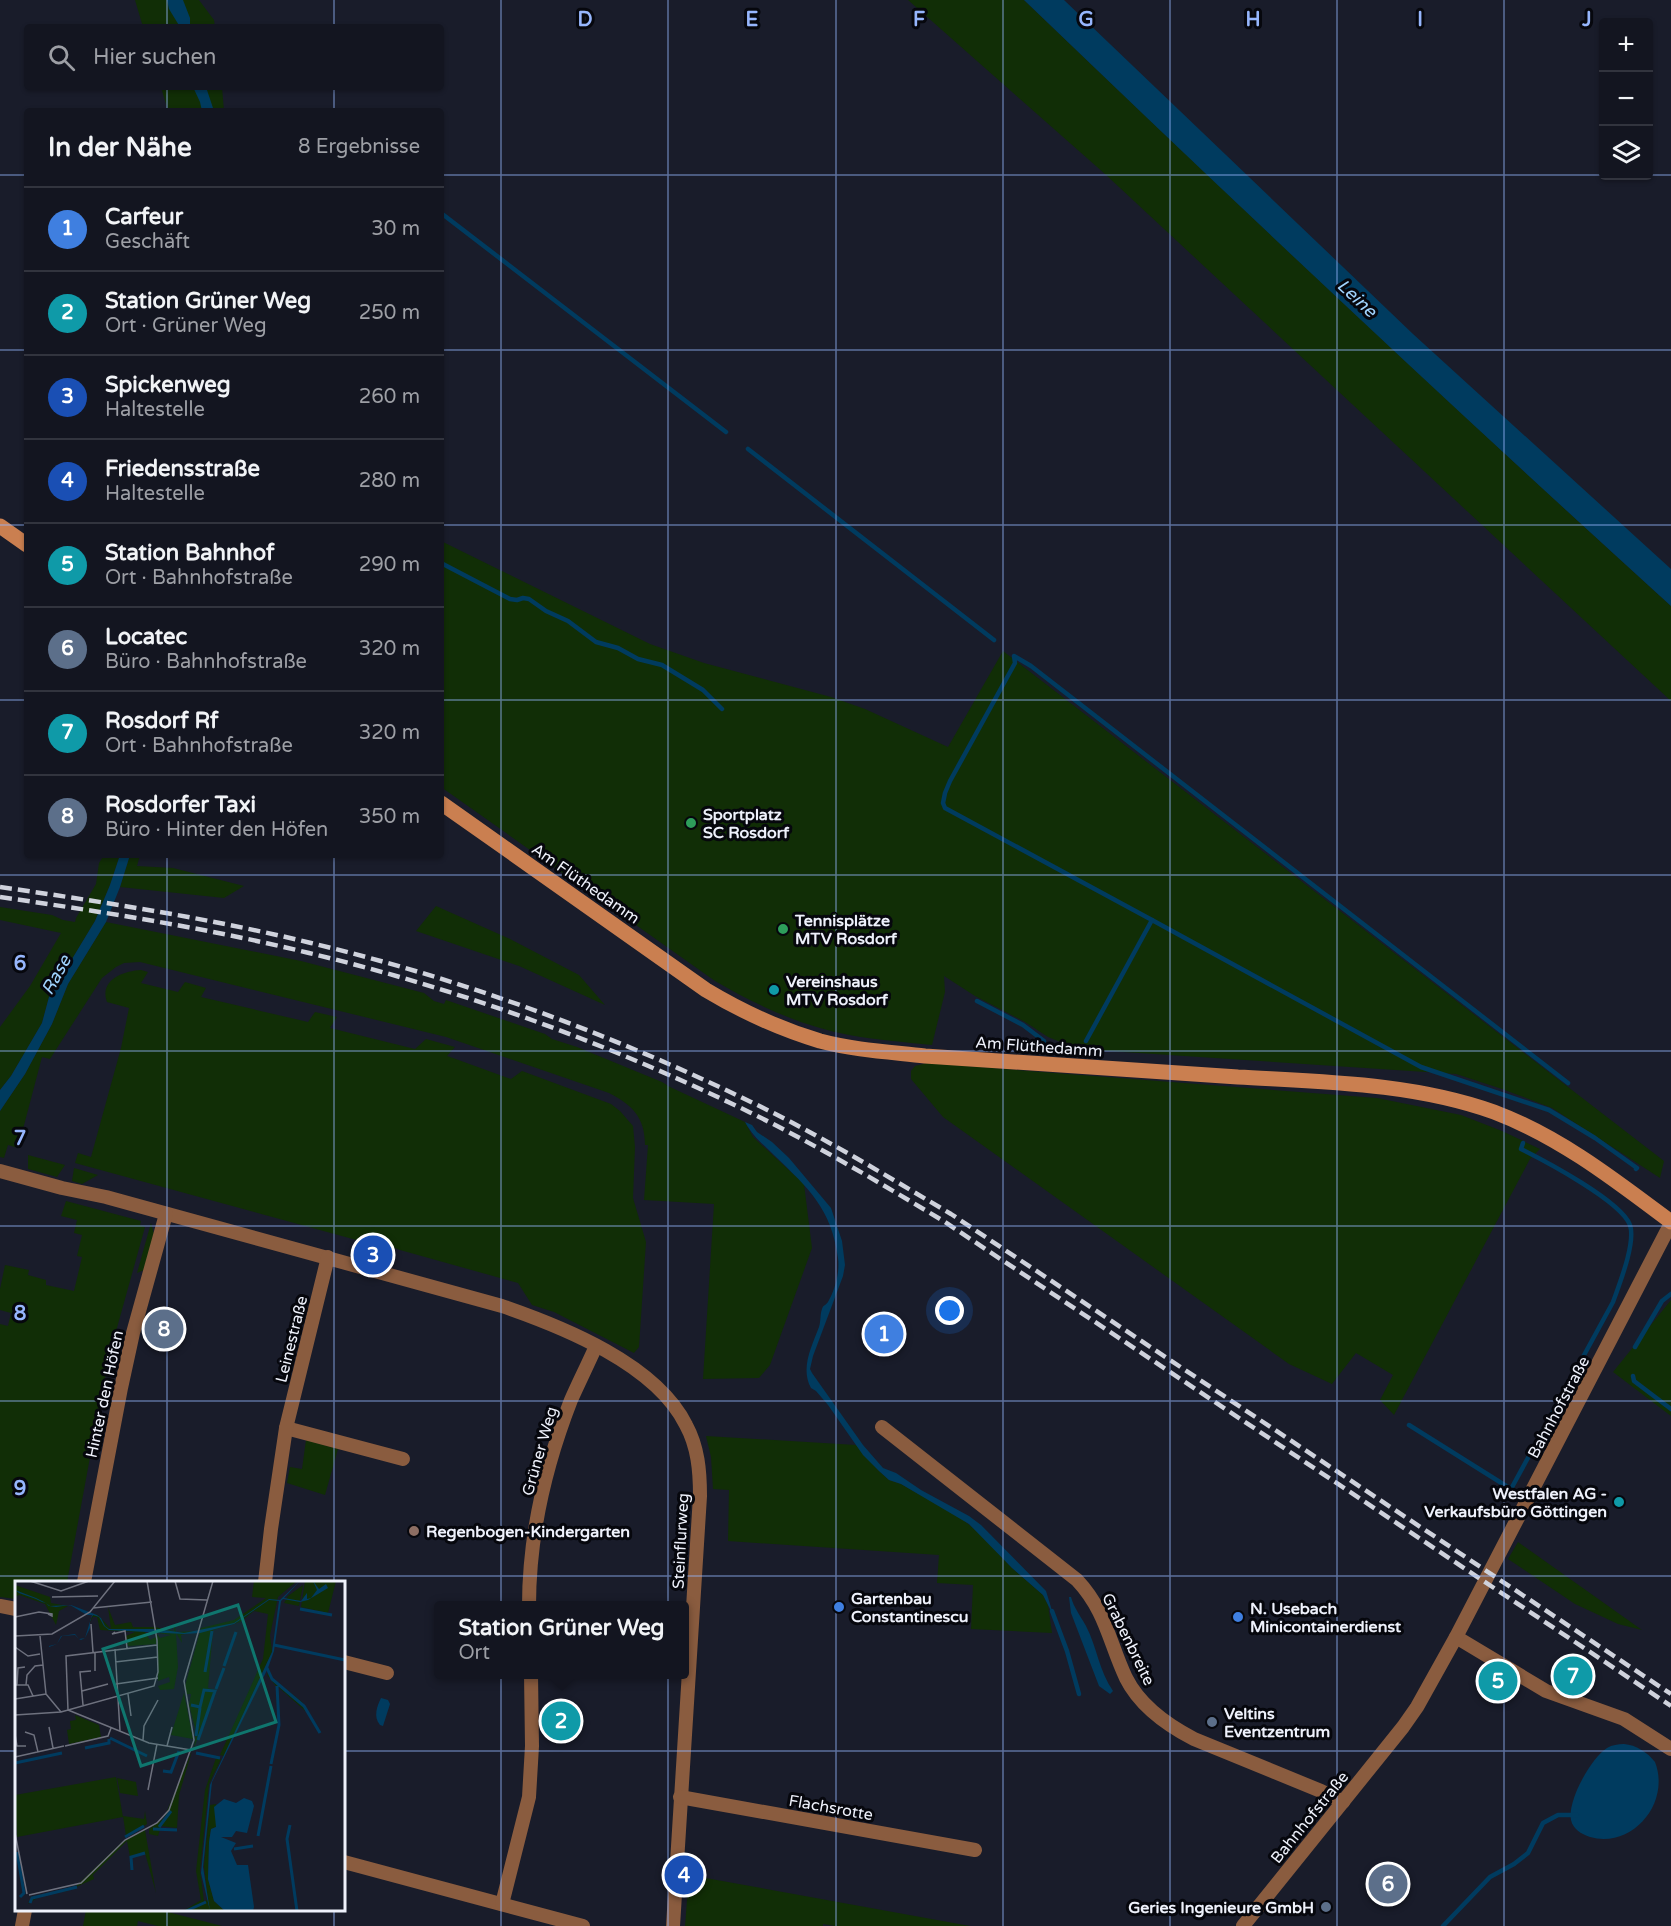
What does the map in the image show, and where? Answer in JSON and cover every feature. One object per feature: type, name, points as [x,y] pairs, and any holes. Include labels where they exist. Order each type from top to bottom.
[{"type":"main road","points":[[0,526],[24,543]]},
{"type":"main road","name":"Am Flüthedamm","points":[[444,805],[706,990],[765,1021],[819,1041],[925,1056],[1326,1082],[1398,1089],[1449,1098],[1496,1113],[1554,1140],[1609,1174],[1671,1223]]},
{"type":"street","name":"Steinflurweg","points":[[0,1171],[106,1197],[502,1306],[555,1326],[596,1346],[636,1370],[666,1395],[678,1410],[687,1426],[697,1456],[700,1496],[689,1662]]},
{"type":"street","name":"Hinter den Höfen","points":[[84,1581],[133,1333],[166,1214]]},
{"type":"street","name":"Bahnhofstraße","points":[[1243,1926],[1417,1707],[1456,1637],[1671,1223]]},
{"type":"street","name":"Leinestraße","points":[[265,1581],[286,1428],[328,1257]]},
{"type":"street","name":"Grüner Weg","points":[[529,1601],[535,1533],[548,1472],[571,1400],[596,1346]]},
{"type":"street","name":"Grabenbreite","points":[[882,1427],[1077,1580],[1103,1617],[1126,1678],[1140,1699],[1159,1718],[1194,1739],[1343,1802]]},
{"type":"street","points":[[286,1428],[403,1459]]},
{"type":"street","points":[[0,1606],[15,1609]]},
{"type":"street","points":[[1456,1637],[1546,1691],[1624,1719],[1671,1749]]},
{"type":"street","points":[[345,1662],[387,1673]]},
{"type":"street","points":[[502,1904],[528,1797],[532,1746],[531,1679]]},
{"type":"street","name":"Steinflurweg","points":[[673,1926],[688,1679]]},
{"type":"street","name":"Flachsrotte","points":[[680,1797],[975,1850]]},
{"type":"street","points":[[345,1862],[583,1926]]},
{"type":"street","points":[[22,1926],[25,1911]]},
{"type":"green space","points":[[135,0],[199,0],[215,24],[142,24]]},
{"type":"green space","points":[[908,0],[1024,0],[1345,305],[1671,606],[1671,701],[1105,174]]},
{"type":"green space","points":[[162,90],[222,90],[224,108],[167,108]]},
{"type":"green space","points":[[444,542],[650,644],[704,663],[831,697],[865,709],[948,747],[1003,651],[1664,1161],[1660,1178],[1552,1108],[1456,1074],[1078,1049],[1048,1037],[944,976],[945,992],[932,1045],[849,1035],[814,1026],[779,1014],[715,981],[444,789]]},
{"type":"green space","points":[[102,858],[119,858],[95,921],[49,997],[42,1023],[11,1076],[0,1090],[0,1027],[30,986],[61,933],[0,920],[0,907],[52,915],[75,922],[96,884],[99,863]]},
{"type":"green space","points":[[129,858],[139,858],[137,866],[173,868],[244,886],[224,898],[120,887]]},
{"type":"green space","points":[[436,906],[510,939],[579,975],[605,1005],[519,966],[416,931]]},
{"type":"green space","points":[[106,922],[301,961],[424,993],[434,1001],[444,1004],[446,1000],[545,1034],[552,1039],[662,1082],[745,1122],[753,1137],[804,1184],[812,1248],[770,1365],[759,1378],[703,1379],[714,1204],[644,1200],[648,1145],[645,1145],[643,1127],[636,1113],[609,1093],[446,1037],[140,962],[124,963],[102,978],[50,1059],[42,1057],[18,1148],[8,1145],[4,1158],[0,1157],[0,1111],[25,1074],[52,1024],[68,984]]},
{"type":"green space","points":[[141,970],[148,972],[141,983],[178,992],[185,982],[206,988],[201,997],[308,1022],[315,1012],[337,1017],[330,1028],[415,1049],[426,1039],[455,1047],[447,1056],[511,1079],[522,1071],[611,1104],[633,1126],[635,1147],[633,1198],[646,1242],[639,1347],[634,1353],[554,1312],[532,1305],[518,1283],[384,1244],[382,1247],[75,1163],[78,1153],[91,1157],[121,1048],[129,1008],[107,1002],[106,988],[114,978],[127,972]]},
{"type":"green space","points":[[927,1063],[1377,1098],[1461,1115],[1540,1149],[1530,1159],[1394,1415],[1380,1400],[1393,1375],[1356,1353],[1332,1384],[1289,1364],[943,1117],[911,1079],[911,1071],[915,1066]]},
{"type":"green space","points":[[28,1155],[65,1165],[57,1177],[28,1169]]},
{"type":"green space","points":[[74,1168],[98,1175],[82,1184],[72,1181]]},
{"type":"green space","points":[[66,1201],[141,1221],[140,1225],[145,1227],[103,1387],[67,1581],[15,1581],[15,1599],[0,1597],[0,1324],[8,1326],[11,1313],[0,1310],[0,1289],[5,1265],[29,1270],[28,1275],[46,1280],[46,1285],[74,1291],[82,1257],[77,1256],[82,1235],[74,1233],[77,1220],[61,1216]]},
{"type":"green space","points":[[151,1223],[154,1234],[144,1270],[137,1273]]},
{"type":"green space","points":[[1671,1300],[1671,1416],[1613,1372]]},
{"type":"green space","points":[[706,1436],[856,1445],[889,1480],[901,1484],[961,1518],[979,1533],[1012,1568],[1043,1595],[1048,1605],[1052,1633],[971,1629],[973,1585],[937,1583],[939,1555],[728,1541],[729,1490],[713,1489],[711,1457]]},
{"type":"green space","points":[[306,1440],[338,1449],[325,1495],[287,1483],[290,1467],[302,1469]]},
{"type":"green space","points":[[1518,1542],[1642,1630],[1618,1624],[1575,1604],[1508,1559]]},
{"type":"green space","points":[[689,1875],[970,1926],[835,1926],[823,1924],[823,1926],[685,1926]]},
{"type":"green space","points":[[86,1911],[164,1911],[222,1926],[158,1926],[138,1921],[137,1926],[83,1926]]},
{"type":"water","points":[[167,0],[183,0],[190,24],[178,24],[169,9]]},
{"type":"water","name":"Leine","points":[[1024,0],[1064,0],[1413,334],[1671,569],[1671,606],[1345,305]]},
{"type":"water","points":[[194,90],[207,90],[213,108],[201,108]]},
{"type":"water","points":[[119,858],[129,858],[106,922],[68,984],[52,1024],[25,1074],[0,1111],[0,1090],[11,1076],[42,1023],[49,997],[95,921]]},
{"type":"water","points":[[745,1122],[752,1125],[757,1132],[789,1158],[831,1208],[842,1241],[845,1265],[843,1276],[813,1356],[810,1369],[812,1373],[863,1445],[883,1468],[896,1473],[981,1525],[1046,1591],[1054,1617],[1043,1595],[1012,1568],[969,1524],[901,1484],[889,1480],[879,1471],[863,1455],[828,1405],[811,1388],[807,1373],[808,1357],[819,1327],[822,1308],[831,1297],[838,1275],[835,1241],[824,1212],[817,1201],[755,1136]]},
{"type":"water","points":[[1069,1597],[1090,1634],[1104,1675],[1113,1691],[1110,1694],[1099,1686],[1071,1613]]},
{"type":"water","points":[[381,1698],[388,1700],[390,1704],[383,1726],[378,1722],[376,1715]]},
{"type":"water","points":[[1624,1744],[1641,1750],[1655,1762],[1659,1777],[1658,1793],[1653,1807],[1633,1829],[1620,1836],[1606,1839],[1587,1836],[1576,1829],[1571,1820],[1576,1792],[1601,1753],[1611,1746]]},
{"type":"waterway","points":[[444,215],[726,432]]},
{"type":"waterway","points":[[748,449],[994,640]]},
{"type":"waterway","points":[[444,565],[510,599],[529,599],[546,611],[568,621],[596,642],[618,648],[638,659],[662,665],[703,690],[722,709]]},
{"type":"waterway","points":[[1086,1041],[1152,920],[945,808],[943,803],[950,781],[1015,663],[1014,656],[1031,666],[1568,1083]]},
{"type":"waterway","points":[[1152,920],[1421,1067],[1549,1110],[1595,1138],[1636,1169]]},
{"type":"waterway","points":[[977,1001],[1023,1025],[1044,1041],[1041,1048]]},
{"type":"waterway","points":[[1409,1425],[1511,1489],[1613,1302],[1629,1253],[1630,1225],[1624,1215],[1598,1194],[1564,1172],[1521,1149],[1523,1143]]},
{"type":"waterway","points":[[1635,1347],[1662,1301],[1671,1294]]},
{"type":"waterway","points":[[1633,1376],[1634,1381],[1671,1409]]},
{"type":"waterway","points":[[1052,1611],[1067,1651],[1079,1694]]},
{"type":"waterway","points":[[1443,1926],[1490,1877],[1514,1864],[1528,1853],[1543,1823],[1558,1815],[1577,1815]]},
{"type":"railway","points":[[0,887],[195,918],[311,943],[424,973],[590,1031],[751,1102],[827,1142],[951,1214],[1671,1694]]},
{"type":"railway","points":[[0,897],[194,928],[309,953],[421,983],[532,1020],[586,1041],[747,1111],[872,1178],[945,1222],[1671,1706]]},
{"type":"place","name":"Sportplatz SC Rosdorf","points":[[691,823]]},
{"type":"place","name":"Tennisplätze MTV Rosdorf","points":[[783,929]]},
{"type":"place","name":"Vereinshaus MTV Rosdorf","points":[[774,990]]},
{"type":"place","name":"Spickenweg","points":[[373,1255]]},
{"type":"place","name":"Rosdorfer Taxi","points":[[164,1329]]},
{"type":"place","name":"Carfeur","points":[[884,1334]]},
{"type":"place","name":"Westfalen AG - Verkaufsbüro Göttingen","points":[[1619,1502]]},
{"type":"place","name":"Regenbogen-Kindergarten","points":[[414,1531]]},
{"type":"place","name":"Gartenbau Constantinescu","points":[[839,1607]]},
{"type":"place","name":"N. Usebach Minicontainerdienst","points":[[1238,1617]]},
{"type":"place","name":"Rosdorf Rf","points":[[1573,1676]]},
{"type":"place","name":"Station Bahnhof","points":[[1498,1681]]},
{"type":"place","name":"Station Grüner Weg","points":[[561,1721]]},
{"type":"place","name":"Veltins Eventzentrum","points":[[1212,1722]]},
{"type":"place","name":"Friedensstraße","points":[[684,1875]]},
{"type":"place","name":"Locatec","points":[[1388,1884]]},
{"type":"place","name":"Geries Ingenieure GmbH","points":[[1326,1907]]},
{"type":"water label","name":"Rase","points":[[56,975]]}]
